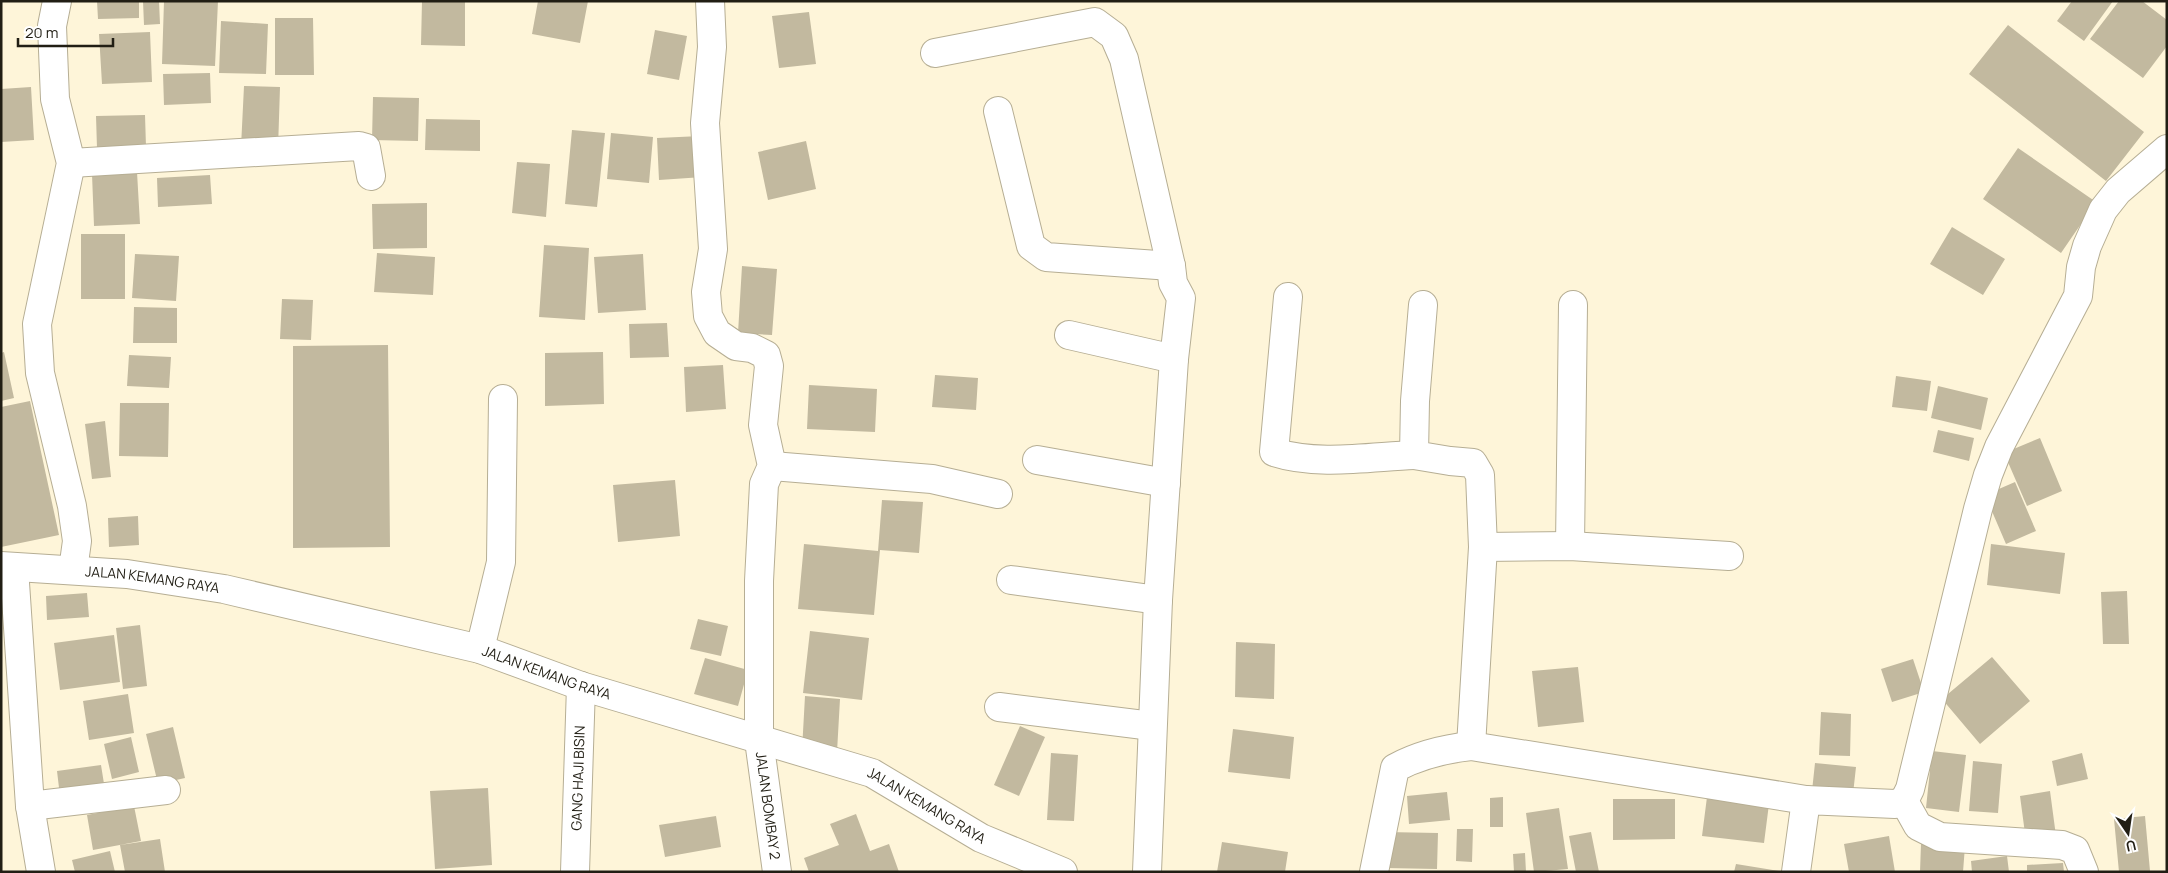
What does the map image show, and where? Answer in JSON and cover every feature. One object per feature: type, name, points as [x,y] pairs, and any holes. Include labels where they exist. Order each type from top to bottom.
[{"type":"street","points":[[58,1],[52,26],[55,99],[71,163],[37,324],[40,373],[72,506],[77,541],[73,570]]},
{"type":"street","points":[[710,1],[709,12],[712,39],[705,123],[713,249],[706,292],[708,316],[716,333],[736,346],[752,348],[766,355],[769,366],[763,425],[772,466],[932,479],[998,494]]},
{"type":"street","points":[[935,52],[1095,22],[1114,36],[1124,59],[1171,266],[1173,284],[1181,298],[1174,360],[1158,600],[1147,872]]},
{"type":"street","points":[[998,111],[1031,246],[1046,257],[1171,266]]},
{"type":"street","points":[[71,163],[359,146],[366,148],[371,176]]},
{"type":"street","points":[[1374,872],[1395,768],[1416,757],[1448,749],[1471,746],[1806,800],[1876,804],[1895,804],[1904,801],[1910,789],[1923,740],[1978,509],[1996,454],[2043,360],[2078,296],[2081,266],[2087,246],[2103,210],[2118,191],[2167,149]]},
{"type":"street","points":[[1288,296],[1274,452],[1290,457],[1335,459],[1414,455],[1450,462],[1473,463],[1480,474],[1483,547],[1471,746]]},
{"type":"street","points":[[1414,455],[1415,401],[1423,305]]},
{"type":"street","points":[[1570,546],[1573,305]]},
{"type":"street","points":[[1069,334],[1174,360]]},
{"type":"street","points":[[480,649],[501,562],[503,399]]},
{"type":"street","points":[[1037,460],[1166,483]]},
{"type":"street","name":"JALAN BOMBAY 2","points":[[772,466],[764,484],[759,581],[759,740],[777,872]]},
{"type":"street","points":[[1483,547],[1570,546],[1729,556]]},
{"type":"street","points":[[8,567],[30,806],[41,872]]},
{"type":"street","name":"JALAN KEMANG RAYA","points":[[8,567],[127,574],[224,588],[480,649],[581,686],[872,774],[981,838],[1063,872]]},
{"type":"street","points":[[1011,580],[1158,600]]},
{"type":"street","name":"GANG HAJI BISIN","points":[[575,872],[581,686]]},
{"type":"street","points":[[999,707],[1152,726]]},
{"type":"street","points":[[30,806],[166,790]]},
{"type":"street","points":[[1796,872],[1806,800]]},
{"type":"street","points":[[1904,801],[1918,826],[1940,837],[2062,845],[2075,850],[2084,872]]},
{"type":"building","points":[[97,1],[139,1],[139,18],[98,19]]},
{"type":"building","points":[[143,1],[159,1],[160,24],[144,25]]},
{"type":"building","points":[[164,1],[218,1],[215,66],[162,64]]},
{"type":"building","points":[[422,1],[465,1],[465,46],[421,45]]},
{"type":"building","points":[[538,1],[588,1],[580,43],[532,34]]},
{"type":"building","points":[[2072,1],[2113,1],[2084,41],[2057,21]]},
{"type":"building","points":[[2119,1],[2142,1],[2167,20],[2167,46],[2143,78],[2090,39]]},
{"type":"building","points":[[809,12],[816,64],[779,68],[772,16]]},
{"type":"building","points":[[275,18],[313,18],[314,75],[275,75]]},
{"type":"building","points":[[221,21],[268,24],[266,74],[219,73]]},
{"type":"building","points":[[2008,25],[2144,132],[2106,181],[1969,74]]},
{"type":"building","points":[[655,30],[687,36],[679,80],[647,74]]},
{"type":"building","points":[[150,32],[152,82],[102,84],[99,34]]},
{"type":"building","points":[[210,73],[211,103],[164,105],[163,74]]},
{"type":"building","points":[[244,86],[280,87],[278,149],[241,147]]},
{"type":"building","points":[[31,87],[34,140],[1,142],[1,89]]},
{"type":"building","points":[[373,97],[419,98],[418,141],[372,140]]},
{"type":"building","points":[[145,115],[146,147],[97,148],[96,116]]},
{"type":"building","points":[[426,119],[480,120],[480,151],[425,150]]},
{"type":"building","points":[[572,130],[605,133],[597,207],[565,204]]},
{"type":"building","points":[[611,133],[653,137],[649,183],[607,179]]},
{"type":"building","points":[[701,136],[703,177],[659,180],[657,138]]},
{"type":"building","points":[[806,141],[816,189],[768,200],[758,152]]},
{"type":"building","points":[[2018,148],[2096,202],[2061,253],[1983,199]]},
{"type":"building","points":[[517,162],[550,164],[546,217],[512,213]]},
{"type":"building","points":[[137,172],[140,224],[94,226],[92,174]]},
{"type":"building","points":[[210,175],[212,204],[158,207],[157,178]]},
{"type":"building","points":[[427,203],[427,248],[373,249],[372,204]]},
{"type":"building","points":[[1952,227],[2005,259],[1983,295],[1930,264]]},
{"type":"building","points":[[81,234],[125,234],[125,299],[81,299]]},
{"type":"building","points":[[544,245],[589,248],[585,320],[539,317]]},
{"type":"building","points":[[377,253],[435,257],[433,295],[374,292]]},
{"type":"building","points":[[135,254],[179,256],[176,301],[132,298]]},
{"type":"building","points":[[643,254],[646,310],[598,313],[594,257]]},
{"type":"building","points":[[742,266],[777,269],[772,335],[738,333]]},
{"type":"building","points":[[282,299],[313,300],[311,340],[280,339]]},
{"type":"building","points":[[134,307],[177,308],[177,343],[133,343]]},
{"type":"building","points":[[667,323],[669,357],[630,358],[629,324]]},
{"type":"building","points":[[388,345],[390,547],[293,548],[293,346]]},
{"type":"building","points":[[4,352],[14,398],[1,401],[1,353]]},
{"type":"building","points":[[603,352],[604,404],[545,406],[545,353]]},
{"type":"building","points":[[129,355],[171,357],[169,388],[127,386]]},
{"type":"building","points":[[723,365],[726,409],[686,412],[684,367]]},
{"type":"building","points":[[935,375],[978,378],[976,410],[932,407]]},
{"type":"building","points":[[1896,376],[1931,381],[1927,411],[1892,407]]},
{"type":"building","points":[[809,385],[877,389],[875,432],[807,429]]},
{"type":"building","points":[[1938,386],[1988,398],[1981,430],[1931,418]]},
{"type":"building","points":[[30,401],[59,535],[1,547],[1,407]]},
{"type":"building","points":[[120,403],[169,403],[168,457],[119,456]]},
{"type":"building","points":[[105,421],[111,477],[92,479],[85,424]]},
{"type":"building","points":[[1938,430],[1974,438],[1969,461],[1933,452]]},
{"type":"building","points":[[2040,438],[2062,491],[2027,506],[2004,453]]},
{"type":"building","points":[[675,480],[680,536],[618,542],[613,485]]},
{"type":"building","points":[[2015,482],[2036,531],[2006,544],[1985,495]]},
{"type":"building","points":[[882,500],[923,502],[919,553],[880,550],[874,615],[798,609],[804,544],[878,551]]},
{"type":"building","points":[[138,516],[139,545],[109,547],[108,518]]},
{"type":"building","points":[[1991,544],[2065,553],[2060,594],[1987,585]]},
{"type":"building","points":[[2127,591],[2129,644],[2103,644],[2101,592]]},
{"type":"building","points":[[87,593],[89,617],[47,620],[46,596]]},
{"type":"building","points":[[698,619],[728,626],[721,656],[690,649]]},
{"type":"building","points":[[140,625],[147,686],[123,689],[116,628]]},
{"type":"building","points":[[810,631],[869,638],[862,700],[803,693]]},
{"type":"building","points":[[114,635],[120,682],[60,690],[54,643]]},
{"type":"building","points":[[1236,642],[1275,644],[1274,699],[1235,697]]},
{"type":"building","points":[[1992,657],[2030,701],[1980,744],[1942,699]]},
{"type":"building","points":[[705,658],[748,670],[738,706],[694,694]]},
{"type":"building","points":[[1913,659],[1924,692],[1892,702],[1881,669]]},
{"type":"building","points":[[1578,667],[1584,722],[1538,727],[1532,671]]},
{"type":"building","points":[[128,694],[134,733],[89,740],[83,701]]},
{"type":"building","points":[[805,696],[840,699],[837,752],[802,750]]},
{"type":"building","points":[[1821,712],[1851,714],[1850,756],[1819,755]]},
{"type":"building","points":[[1020,726],[1045,737],[1019,796],[994,785]]},
{"type":"building","points":[[173,727],[185,778],[158,784],[146,734]]},
{"type":"building","points":[[1233,729],[1294,737],[1290,779],[1228,772]]},
{"type":"building","points":[[131,737],[139,772],[112,779],[104,744]]},
{"type":"building","points":[[1932,751],[1966,755],[1959,812],[1926,808]]},
{"type":"building","points":[[1051,753],[1078,755],[1074,821],[1047,820]]},
{"type":"building","points":[[2082,753],[2088,779],[2057,786],[2052,761]]},
{"type":"building","points":[[1973,761],[2002,764],[1998,813],[1969,811]]},
{"type":"building","points":[[1815,763],[1856,767],[1853,794],[1812,791]]},
{"type":"building","points":[[101,765],[105,790],[60,796],[57,771]]},
{"type":"building","points":[[488,788],[492,865],[435,869],[430,791]]},
{"type":"building","points":[[2050,791],[2056,836],[2026,841],[2020,796]]},
{"type":"building","points":[[1447,792],[1450,820],[1409,824],[1407,796]]},
{"type":"building","points":[[1503,797],[1503,827],[1490,827],[1490,798]]},
{"type":"building","points":[[1707,797],[1769,804],[1764,843],[1702,836]]},
{"type":"building","points":[[1613,799],[1675,799],[1675,839],[1613,840]]},
{"type":"building","points":[[134,806],[141,841],[93,850],[87,815]]},
{"type":"building","points":[[1559,808],[1568,869],[1534,872],[1526,813]]},
{"type":"building","points":[[856,814],[870,851],[889,844],[899,872],[809,872],[804,858],[839,845],[830,824]]},
{"type":"building","points":[[716,816],[721,847],[665,857],[659,825]]},
{"type":"building","points":[[2145,816],[2150,871],[2119,872],[2114,819]]},
{"type":"building","points":[[1457,829],[1473,829],[1472,862],[1456,861]]},
{"type":"building","points":[[1386,832],[1438,833],[1437,869],[1385,868]]},
{"type":"building","points":[[1591,832],[1599,872],[1576,872],[1569,836]]},
{"type":"building","points":[[1889,836],[1895,872],[1849,872],[1844,844]]},
{"type":"building","points":[[160,839],[165,872],[125,872],[120,845]]},
{"type":"building","points":[[1222,842],[1288,852],[1285,872],[1217,872]]},
{"type":"building","points":[[1921,844],[1965,846],[1963,872],[1920,872]]},
{"type":"building","points":[[110,851],[115,872],[75,872],[72,860]]},
{"type":"building","points":[[1525,853],[1526,872],[1514,872],[1513,854]]},
{"type":"building","points":[[2007,856],[2009,872],[1972,872],[1971,861]]},
{"type":"building","points":[[2063,863],[2064,872],[2027,872],[2027,865]]},
{"type":"building","points":[[1736,864],[1779,871],[1779,872],[1734,872]]}]
